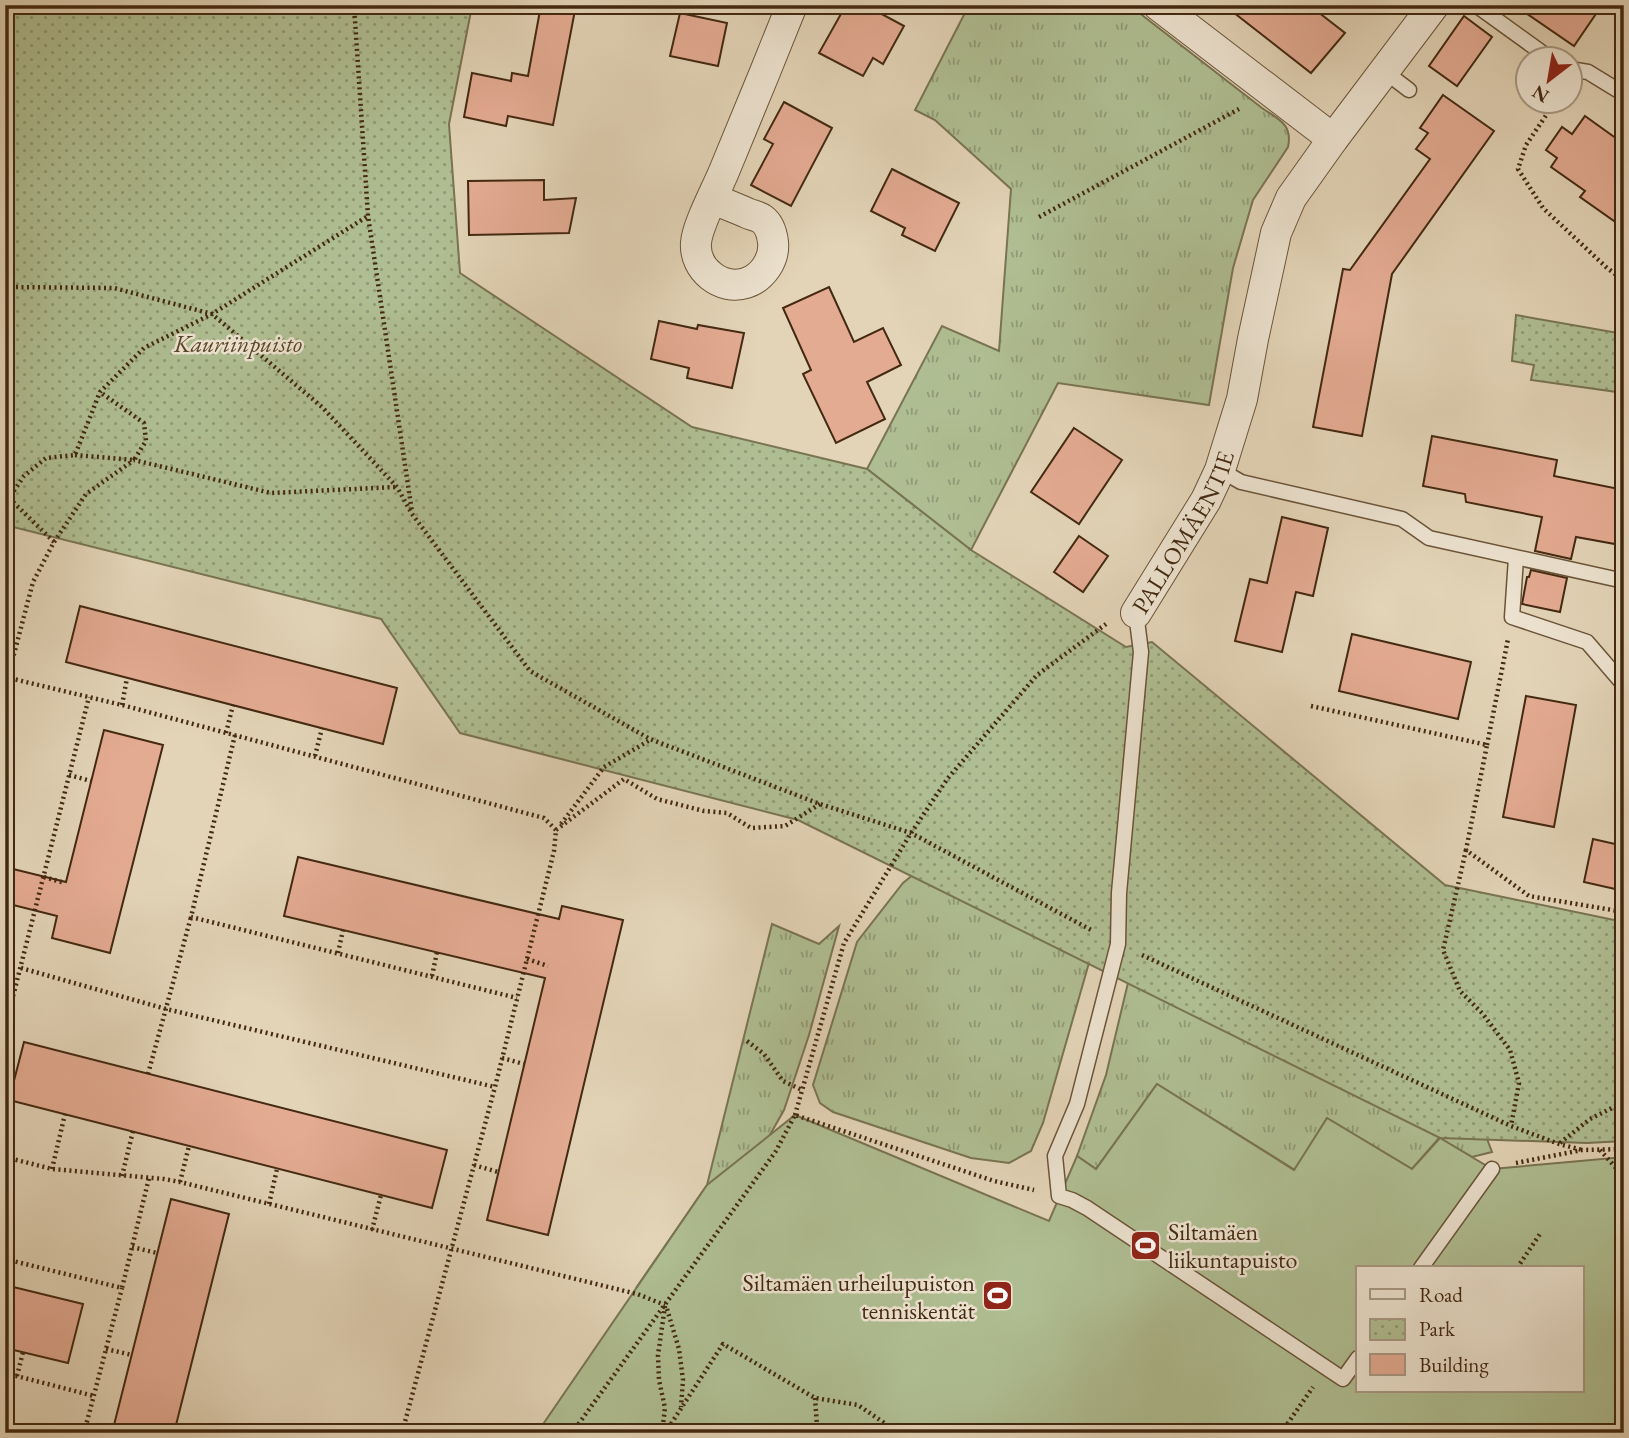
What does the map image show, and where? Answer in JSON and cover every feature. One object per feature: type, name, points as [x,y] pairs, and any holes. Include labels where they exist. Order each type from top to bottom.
[{"type":"street","points":[[712,199],[792,5]]},
{"type":"street","points":[[1157,5],[1333,139]]},
{"type":"street","name":"PALLOMÄENTIE","points":[[1136,613],[1206,500],[1220,470],[1242,399],[1276,233],[1291,198],[1433,5]]},
{"type":"lane","points":[[1476,5],[1533,46]]},
{"type":"lane","points":[[1384,71],[1409,90]]},
{"type":"lane","points":[[1584,71],[1624,94]]},
{"type":"lane","points":[[1220,470],[1241,482],[1402,519],[1429,538],[1624,581]]},
{"type":"lane","points":[[1516,558],[1512,617],[1587,642],[1624,685]]},
{"type":"lane","name":"PALLOMÄENTIE","points":[[1059,1196],[1055,1156],[1077,1104],[1118,944],[1119,893],[1141,652],[1136,613]]},
{"type":"lane","points":[[1422,1266],[1492,1169]]},
{"type":"lane","points":[[1059,1196],[1087,1208],[1343,1379],[1356,1361]]},
{"type":"path","points":[[354,5],[368,216],[412,514]]},
{"type":"path","points":[[1040,216],[1270,92]]},
{"type":"path","points":[[1546,116],[1526,145],[1518,169],[1543,208],[1624,281]]},
{"type":"path","points":[[75,455],[100,392],[144,348],[212,314],[368,216]]},
{"type":"path","points":[[5,287],[114,288],[212,314],[322,407],[397,487],[412,514],[530,671],[650,739],[820,804],[911,833],[1118,944],[1511,1126],[1582,1150]]},
{"type":"path","points":[[100,392],[144,423],[146,441],[134,460],[86,494],[54,542],[33,582],[6,676],[544,818],[556,830]]},
{"type":"path","points":[[54,542],[9,498],[24,475],[46,458],[75,455],[134,460],[271,493],[397,487]]},
{"type":"path","points":[[572,1433],[776,1151],[795,1115],[844,943],[948,778],[1037,675],[1104,624],[1136,613]]},
{"type":"path","points":[[1511,1126],[1519,1083],[1510,1049],[1482,1013],[1460,991],[1443,950],[1466,850],[1512,617]]},
{"type":"path","points":[[122,705],[127,678]]},
{"type":"path","points":[[5,1028],[89,696]]},
{"type":"path","points":[[226,733],[233,705]]},
{"type":"path","points":[[1311,706],[1487,745]]},
{"type":"path","points":[[315,757],[322,728]]},
{"type":"path","points":[[148,1074],[191,917],[235,735]]},
{"type":"path","points":[[402,1433],[495,1087],[554,851],[556,830],[604,767],[650,739]]},
{"type":"path","points":[[69,775],[91,781]]},
{"type":"path","points":[[556,830],[624,779],[657,799],[704,811],[727,813],[751,828],[785,825],[820,804]]},
{"type":"path","points":[[1466,850],[1529,896],[1624,912]]},
{"type":"path","points":[[44,877],[65,883]]},
{"type":"path","points":[[191,917],[517,998]]},
{"type":"path","points":[[338,953],[343,930]]},
{"type":"path","points":[[432,976],[437,952]]},
{"type":"path","points":[[527,958],[548,966]]},
{"type":"path","points":[[21,968],[166,1009],[495,1087]]},
{"type":"path","points":[[747,1041],[764,1054],[783,1081],[802,1090]]},
{"type":"path","points":[[502,1058],[524,1065]]},
{"type":"path","points":[[1559,1144],[1590,1119],[1624,1102]]},
{"type":"path","points":[[52,1169],[65,1114]]},
{"type":"path","points":[[795,1115],[994,1181],[1059,1196]]},
{"type":"path","points":[[122,1176],[133,1132]]},
{"type":"path","points":[[180,1182],[189,1146]]},
{"type":"path","points":[[1600,1149],[1624,1177]]},
{"type":"path","points":[[1492,1169],[1582,1150],[1624,1149]]},
{"type":"path","points":[[5,1157],[52,1169],[164,1178],[637,1294],[665,1305]]},
{"type":"path","points":[[474,1165],[498,1172]]},
{"type":"path","points":[[269,1204],[277,1168]]},
{"type":"path","points":[[84,1433],[149,1178]]},
{"type":"path","points":[[372,1230],[381,1195]]},
{"type":"path","points":[[1518,1266],[1540,1234]]},
{"type":"path","points":[[132,1247],[157,1253]]},
{"type":"path","points":[[5,1259],[122,1288]]},
{"type":"path","points":[[665,1305],[678,1349],[683,1380],[680,1409]]},
{"type":"path","points":[[664,1433],[665,1408],[658,1354],[665,1305]]},
{"type":"path","points":[[664,1433],[723,1343],[814,1398],[858,1405],[899,1433]]},
{"type":"path","points":[[106,1349],[132,1355]]},
{"type":"path","points":[[17,1376],[23,1352]]},
{"type":"path","points":[[1281,1433],[1325,1367]]},
{"type":"path","points":[[5,1373],[94,1396]]},
{"type":"path","points":[[814,1398],[817,1426],[815,1433]]},
{"type":"green space","name":"Kauriinpuisto","points":[[5,5],[472,6],[449,124],[460,273],[692,427],[867,469],[971,550],[1126,647],[1152,642],[1445,885],[1624,922],[1624,1141],[1587,1143],[1440,1138],[798,820],[460,733],[381,619],[5,525]]},
{"type":"green space","points":[[969,5],[1129,5],[1279,119],[1286,127],[1289,139],[1288,147],[1253,200],[1233,268],[1209,405],[1058,383],[971,550],[867,469],[942,326],[999,351],[1011,189],[935,120],[915,110]]},
{"type":"green space","points":[[1516,315],[1624,334],[1624,393],[1531,380],[1534,365],[1512,361]]},
{"type":"green space","points":[[937,855],[1095,942],[1043,1123],[1031,1151],[1009,1163],[971,1158],[833,1112],[820,1103],[813,1085],[857,942],[903,883]]},
{"type":"green space","points":[[772,924],[819,944],[839,926],[809,1035],[784,1110],[751,1168],[636,1288],[707,1185]]},
{"type":"green space","points":[[1132,966],[1484,1131],[1492,1152],[1472,1157],[1439,1138],[1412,1169],[1327,1118],[1295,1170],[1157,1084],[1096,1169],[1077,1156],[1106,1075]]},
{"type":"green space","name":"Siltamäen liikuntapuisto","points":[[1157,1084],[1294,1170],[1327,1118],[1412,1169],[1440,1138],[1492,1169],[1624,1157],[1624,1433],[537,1433],[707,1185],[795,1115],[1049,1221],[1077,1156],[1096,1169]]},
{"type":"building","points":[[541,5],[576,5],[553,125],[508,116],[506,126],[464,117],[472,73],[511,81],[512,73],[528,76]]},
{"type":"building","points":[[846,5],[865,5],[904,26],[883,64],[873,58],[863,76],[819,53]]},
{"type":"building","points":[[1224,5],[1309,5],[1345,33],[1311,73]]},
{"type":"building","points":[[1514,5],[1602,5],[1574,46]]},
{"type":"building","points":[[680,13],[727,23],[718,66],[670,56]]},
{"type":"building","points":[[1464,16],[1492,37],[1457,86],[1429,66]]},
{"type":"building","points":[[1443,95],[1494,131],[1392,274],[1362,436],[1313,427],[1343,269],[1350,270],[1430,159],[1416,149],[1428,133],[1420,128]]},
{"type":"building","points":[[784,102],[832,128],[791,206],[751,185],[773,144],[764,139]]},
{"type":"building","points":[[1585,116],[1624,144],[1624,228],[1580,197],[1585,191],[1551,167],[1557,158],[1546,150],[1562,127],[1572,134]]},
{"type":"building","points":[[892,169],[959,203],[935,251],[902,235],[905,228],[871,211]]},
{"type":"building","points":[[544,180],[544,200],[576,198],[569,233],[469,235],[468,181]]},
{"type":"building","points":[[829,287],[854,342],[883,328],[901,365],[867,382],[885,419],[836,443],[803,374],[811,370],[783,308]]},
{"type":"building","points":[[659,321],[697,329],[698,325],[744,333],[732,388],[687,378],[689,368],[651,359]]},
{"type":"building","points":[[1074,428],[1122,460],[1079,524],[1031,492]]},
{"type":"building","points":[[1432,436],[1557,460],[1554,476],[1624,490],[1624,505],[1615,544],[1576,537],[1571,559],[1535,551],[1542,517],[1466,502],[1465,494],[1423,486]]},
{"type":"building","points":[[1282,517],[1328,528],[1313,596],[1296,592],[1282,652],[1235,641],[1250,579],[1267,583]]},
{"type":"building","points":[[1079,536],[1108,556],[1083,592],[1054,572]]},
{"type":"building","points":[[1531,570],[1567,578],[1560,612],[1522,604]]},
{"type":"building","points":[[80,606],[397,688],[383,744],[66,662]]},
{"type":"building","points":[[1352,634],[1471,662],[1458,719],[1339,691]]},
{"type":"building","points":[[1526,696],[1576,705],[1554,827],[1503,817]]},
{"type":"building","points":[[104,730],[163,745],[110,953],[52,938],[57,916],[5,903],[5,867],[66,882]]},
{"type":"building","points":[[1593,839],[1624,846],[1624,891],[1584,882]]},
{"type":"building","points":[[298,857],[559,919],[562,906],[623,920],[548,1235],[487,1220],[545,978],[284,916]]},
{"type":"building","points":[[24,1042],[447,1150],[432,1208],[9,1100]]},
{"type":"building","points":[[171,1199],[229,1214],[174,1433],[112,1433]]},
{"type":"building","points":[[5,1285],[83,1304],[68,1363],[5,1348]]},
{"type":"place","name":"Siltamäen liikuntapuisto","points":[[1145,1245]]},
{"type":"place","name":"Siltamäen urheilupuiston tenniskentät","points":[[998,1296]]}]
